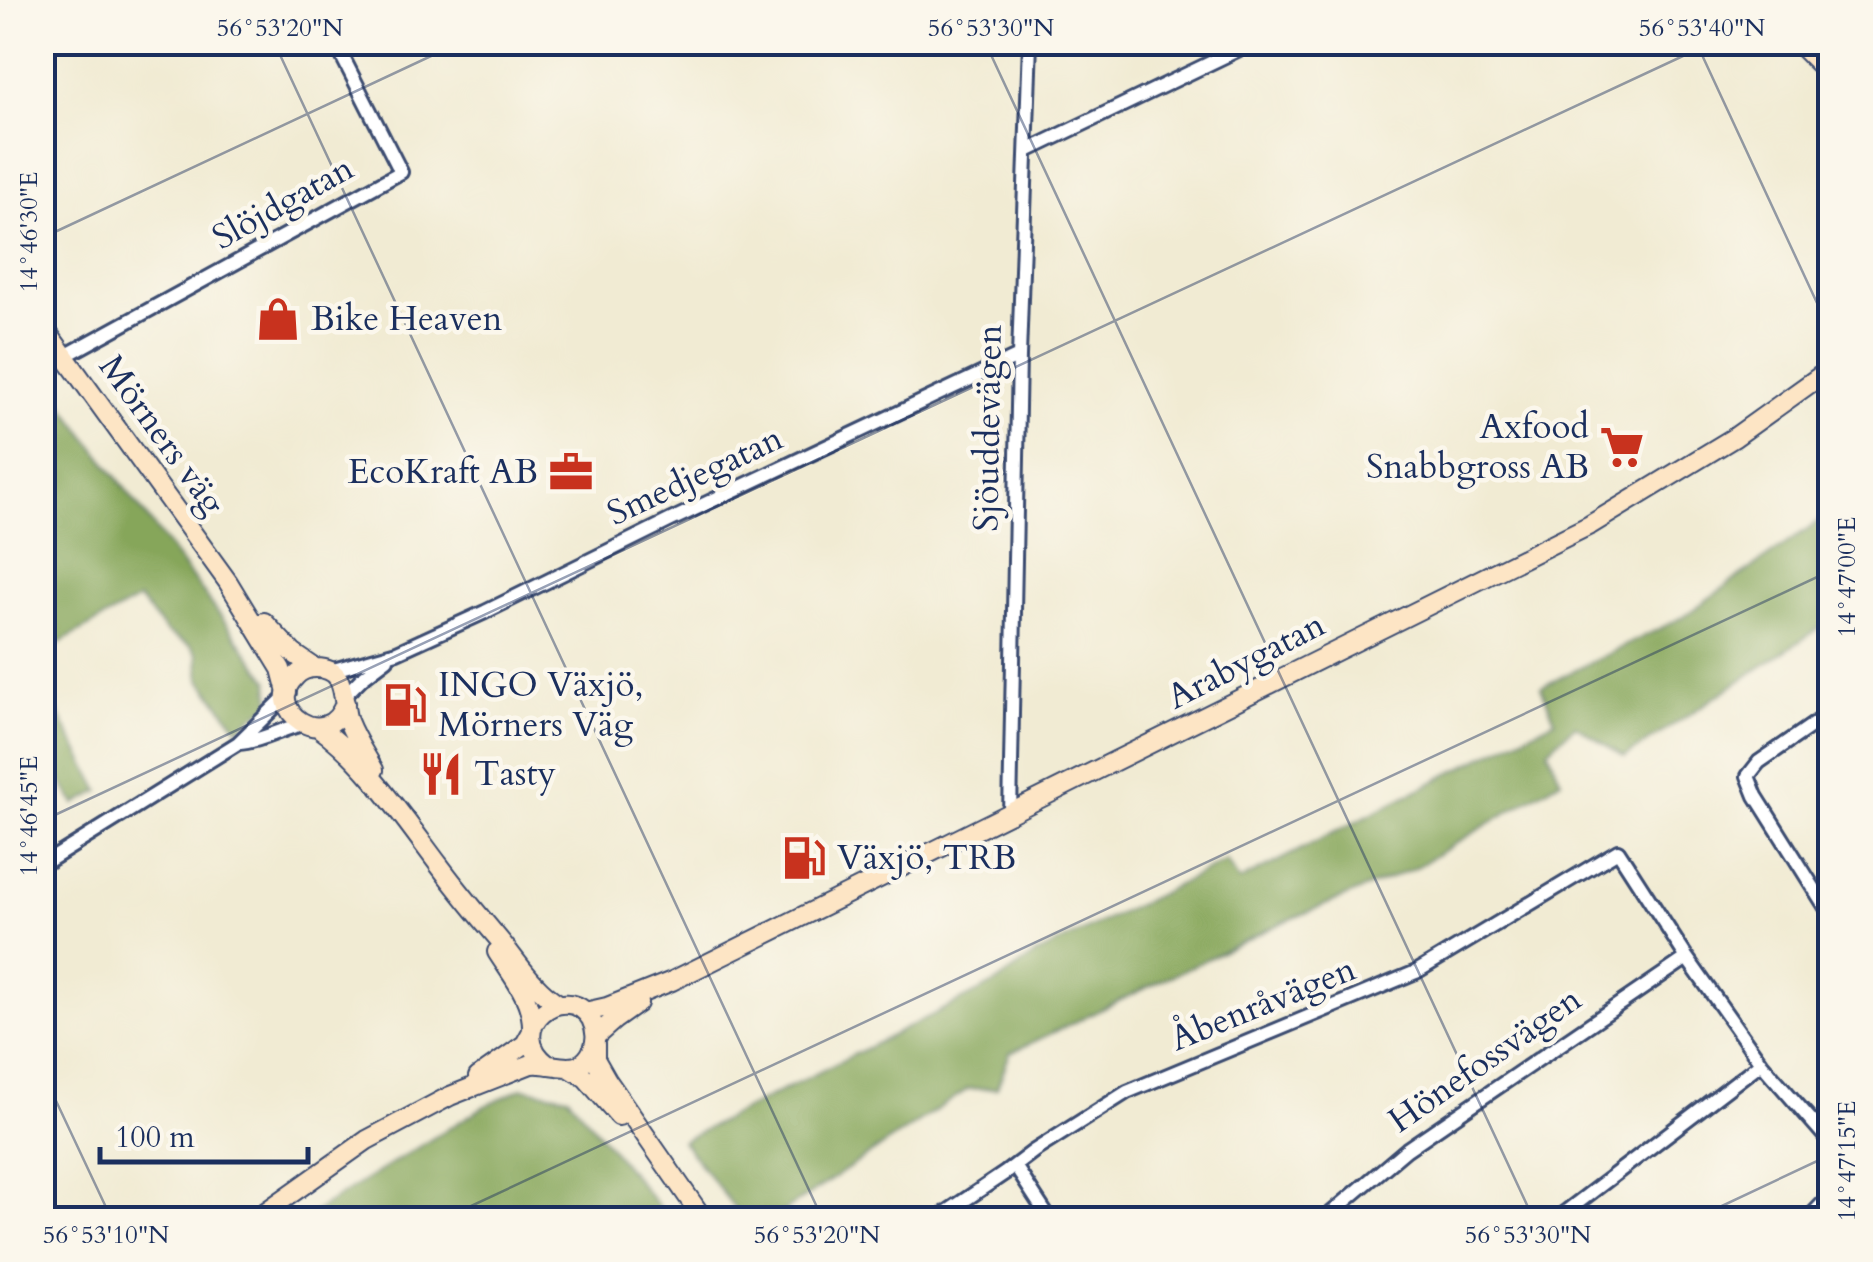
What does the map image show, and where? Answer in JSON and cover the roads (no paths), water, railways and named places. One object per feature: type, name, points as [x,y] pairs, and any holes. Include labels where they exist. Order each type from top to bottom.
[{"type":"street","name":"Slöjdgatan","points":[[65,356],[401,172],[335,42]]},
{"type":"street","name":"Sjöuddevägen","points":[[1010,815],[1030,42]]},
{"type":"street","points":[[1027,151],[1254,42]]},
{"type":"street","points":[[1796,42],[1830,75]]},
{"type":"street","name":"Mörners väg","points":[[42,325],[228,582],[281,669],[286,694]]},
{"type":"street","name":"Smedjegatan","points":[[323,669],[397,652],[1020,356]]},
{"type":"street","name":"Arabygatan","points":[[585,1012],[672,981],[1590,526],[1722,446],[1830,369]]},
{"type":"street","name":"Mörners väg","points":[[228,582],[284,644],[323,669]]},
{"type":"street","name":"Smedjegatan","points":[[345,699],[362,678],[397,652]]},
{"type":"street","points":[[42,864],[238,743],[286,694],[298,673],[323,669],[341,682],[346,717],[392,802]]},
{"type":"street","points":[[286,694],[290,712],[346,750],[539,988],[559,1004]]},
{"type":"street","points":[[238,743],[334,720],[345,699]]},
{"type":"street","points":[[1830,713],[1759,762],[1748,776],[1756,796],[1830,914]]},
{"type":"street","name":"Åbenråvägen","points":[[935,1220],[1127,1092],[1416,972],[1618,851],[1687,958]]},
{"type":"street","points":[[451,880],[528,1000],[534,1050],[548,1065]]},
{"type":"street","points":[[1687,958],[1762,1063],[1830,1142]]},
{"type":"street","name":"Hönefossvägen","points":[[1323,1220],[1406,1149],[1687,958]]},
{"type":"street","name":"Arabygatan","points":[[596,1040],[614,1020],[672,981]]},
{"type":"street","points":[[450,1096],[525,1044],[538,1016],[546,1009],[559,1004],[574,1005],[592,1022],[595,1059],[602,1072],[704,1220]]},
{"type":"street","points":[[254,1220],[367,1140],[450,1096],[537,1063],[570,1068],[583,1062],[596,1040]]},
{"type":"street","points":[[1554,1220],[1762,1063]]},
{"type":"street","points":[[570,1068],[586,1078],[680,1188]]},
{"type":"street","points":[[1015,1166],[1050,1220]]},
{"type":"street","points":[[1807,1220],[1830,1196]]},
{"type":"place","name":"Bike Heaven","points":[[278,319]]},
{"type":"place","name":"Axfood Snabbgross AB","points":[[1622,447]]},
{"type":"place","name":"EcoKraft AB","points":[[571,472]]},
{"type":"place","name":"INGO Växjö, Mörners Väg","points":[[405,705]]},
{"type":"place","name":"Tasty","points":[[441,774]]},
{"type":"place","name":"Växjö, TRB","points":[[804,858]]}]
